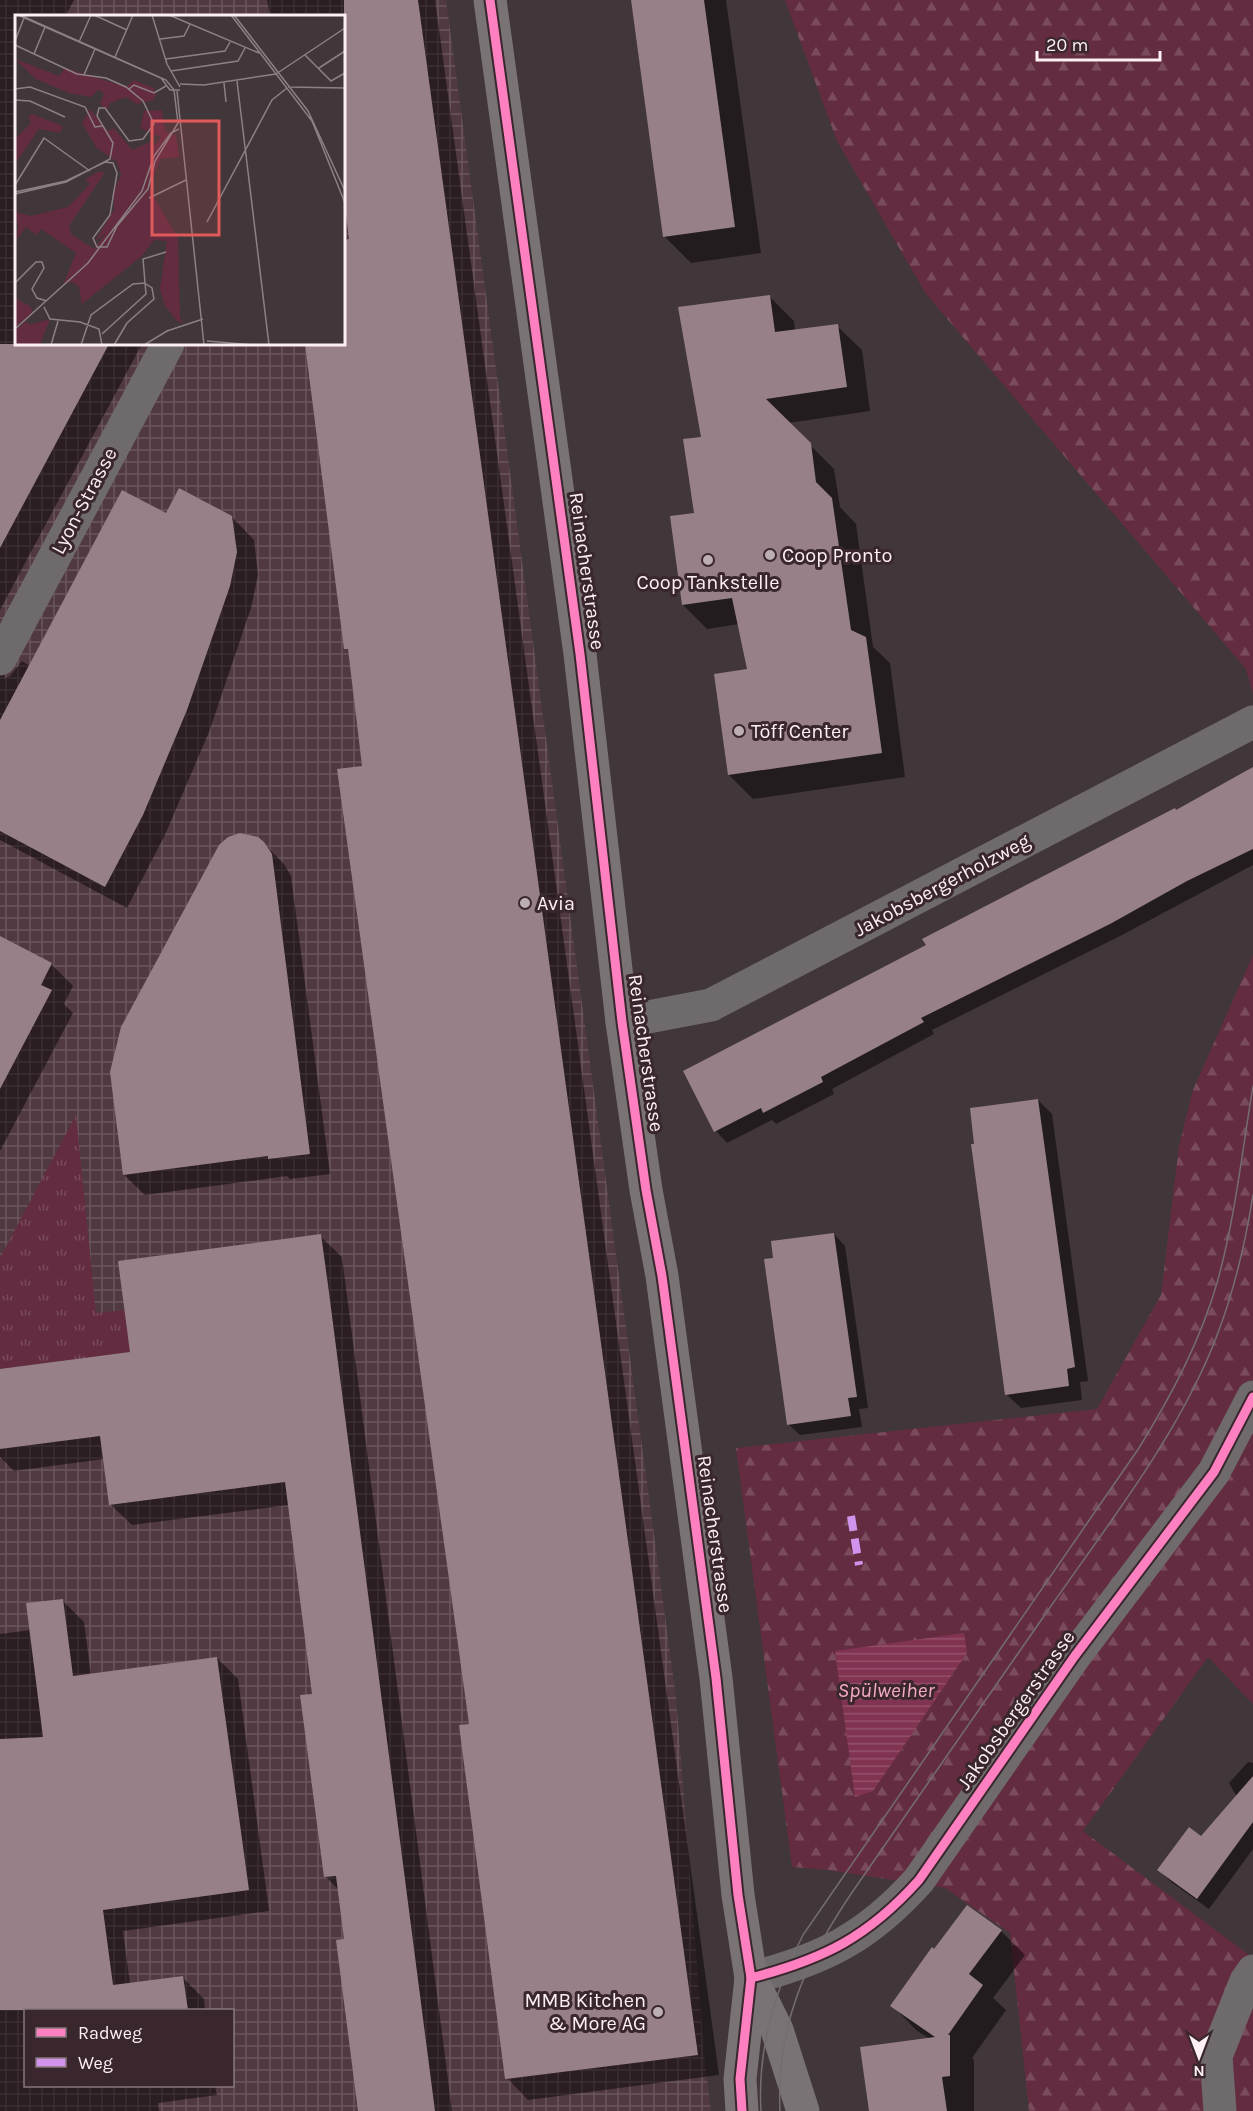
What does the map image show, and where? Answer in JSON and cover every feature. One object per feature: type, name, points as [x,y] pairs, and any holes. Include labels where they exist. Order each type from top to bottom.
[{"type":"main road","name":"Reinacherstrasse","points":[[490,0],[580,654],[622,1022],[646,1190],[662,1276],[725,1756],[738,1895],[751,1978],[740,2079],[742,2111]]},
{"type":"main road","name":"Reinacherstrasse","points":[[751,1978],[780,2038],[803,2111]]},
{"type":"street","name":"Lyon-Strasse","points":[[0,659],[167,345]]},
{"type":"street","name":"Jakobsbergerholzweg","points":[[622,1022],[658,1017],[711,1005],[1253,722]]},
{"type":"street","name":"Jakobsbergerstrasse","points":[[751,1978],[811,1960],[848,1941],[897,1904],[919,1880],[1074,1657],[1214,1472],[1253,1397]]},
{"type":"street","points":[[1220,2111],[1216,2056],[1246,1981],[1253,1971]]},
{"type":"shaded area","points":[[0,0],[446,0],[676,1697],[704,2053],[711,2111],[0,2111]]},
{"type":"green space","points":[[785,0],[1253,0],[1253,694],[1246,669],[926,294],[837,141]]},
{"type":"green space","points":[[1253,955],[1253,1704],[1208,1657],[1083,1831],[1253,1958],[1253,2111],[1029,2111],[1010,1933],[945,1888],[828,1870],[792,1867],[736,1448],[1097,1409],[1161,1295],[1179,1146],[1193,1090]]},
{"type":"green space","points":[[76,1115],[96,1313],[125,1310],[130,1352],[0,1369],[0,1258]]},
{"type":"water","name":"Spülweiher","points":[[964,1633],[967,1653],[873,1791],[855,1797],[835,1651]]},
{"type":"building","points":[[344,0],[418,0],[698,2055],[505,2079],[459,1725],[469,1724],[337,769],[362,766],[348,649],[344,649],[305,345],[345,345],[345,240],[349,239],[345,207]]},
{"type":"building","points":[[631,0],[704,0],[735,227],[663,237]]},
{"type":"building","points":[[770,295],[775,332],[838,324],[847,387],[766,399],[811,443],[816,482],[832,498],[851,630],[866,637],[882,753],[728,775],[714,674],[747,669],[732,598],[682,605],[670,516],[694,513],[683,439],[701,437],[678,307]]},
{"type":"building","points":[[0,344],[108,345],[0,548]]},
{"type":"building","points":[[179,488],[232,516],[237,552],[230,586],[187,710],[143,815],[105,887],[0,831],[0,720],[122,490],[166,513]]},
{"type":"building","points":[[1253,767],[1253,849],[1187,881],[1110,924],[921,1018],[924,1022],[821,1077],[823,1082],[763,1113],[761,1108],[714,1132],[683,1071],[926,945],[922,939],[1175,808],[1176,810]]},
{"type":"building","points":[[240,833],[258,837],[272,854],[310,1154],[268,1159],[268,1156],[123,1175],[110,1072],[121,1027],[219,845],[228,837]]},
{"type":"building","points":[[0,936],[52,963],[41,985],[52,990],[0,1089]]},
{"type":"building","points":[[1038,1099],[1075,1367],[1067,1369],[1069,1386],[1005,1395],[971,1144],[974,1144],[970,1108]]},
{"type":"building","points":[[834,1233],[857,1397],[848,1398],[851,1416],[787,1425],[764,1259],[773,1258],[771,1241]]},
{"type":"building","points":[[321,1234],[435,2111],[358,2111],[336,1940],[344,1939],[336,1876],[324,1877],[300,1695],[312,1694],[285,1482],[109,1505],[100,1436],[0,1449],[0,1369],[130,1352],[118,1261]]},
{"type":"building","points":[[63,1599],[73,1676],[217,1657],[249,1890],[103,1910],[113,1985],[183,1976],[188,2009],[0,2010],[0,1739],[43,1737],[26,1603]]},
{"type":"building","points":[[1253,1776],[1253,1822],[1197,1899],[1157,1870],[1189,1827],[1201,1836]]},
{"type":"building","points":[[967,1905],[1002,1930],[969,1974],[983,1985],[948,2035],[950,2035],[950,2076],[942,2077],[947,2111],[869,2111],[860,2047],[935,2037],[890,2006],[932,1947],[934,1949]]},
{"type":"tram line","points":[[761,2111],[762,2065],[770,2020],[784,1977],[803,1935],[1139,1448],[1184,1368],[1210,1305],[1223,1259],[1253,1086]]},
{"type":"tram line","points":[[780,2111],[783,2050],[789,2022],[797,1995],[821,1942],[853,1891],[1147,1469],[1166,1438],[1199,1377],[1226,1311],[1239,1265],[1253,1195]]},
{"type":"marked path","points":[[851,1516],[859,1565]]},
{"type":"cycle path","points":[[490,0],[580,654],[622,1022],[646,1190],[662,1276],[716,1678],[738,1895],[751,1978],[740,2079],[742,2111]]},
{"type":"cycle path","points":[[751,1978],[801,1963],[843,1943],[882,1917],[919,1880],[1074,1657],[1214,1472],[1253,1397]]},
{"type":"place","name":"Coop Pronto","points":[[770,555]]},
{"type":"place","name":"Coop Tankstelle","points":[[708,560]]},
{"type":"place","name":"Töff Center","points":[[739,731]]},
{"type":"place","name":"Avia","points":[[525,903]]},
{"type":"place","name":"MMB Kitchen & More AG","points":[[658,2012]]}]
